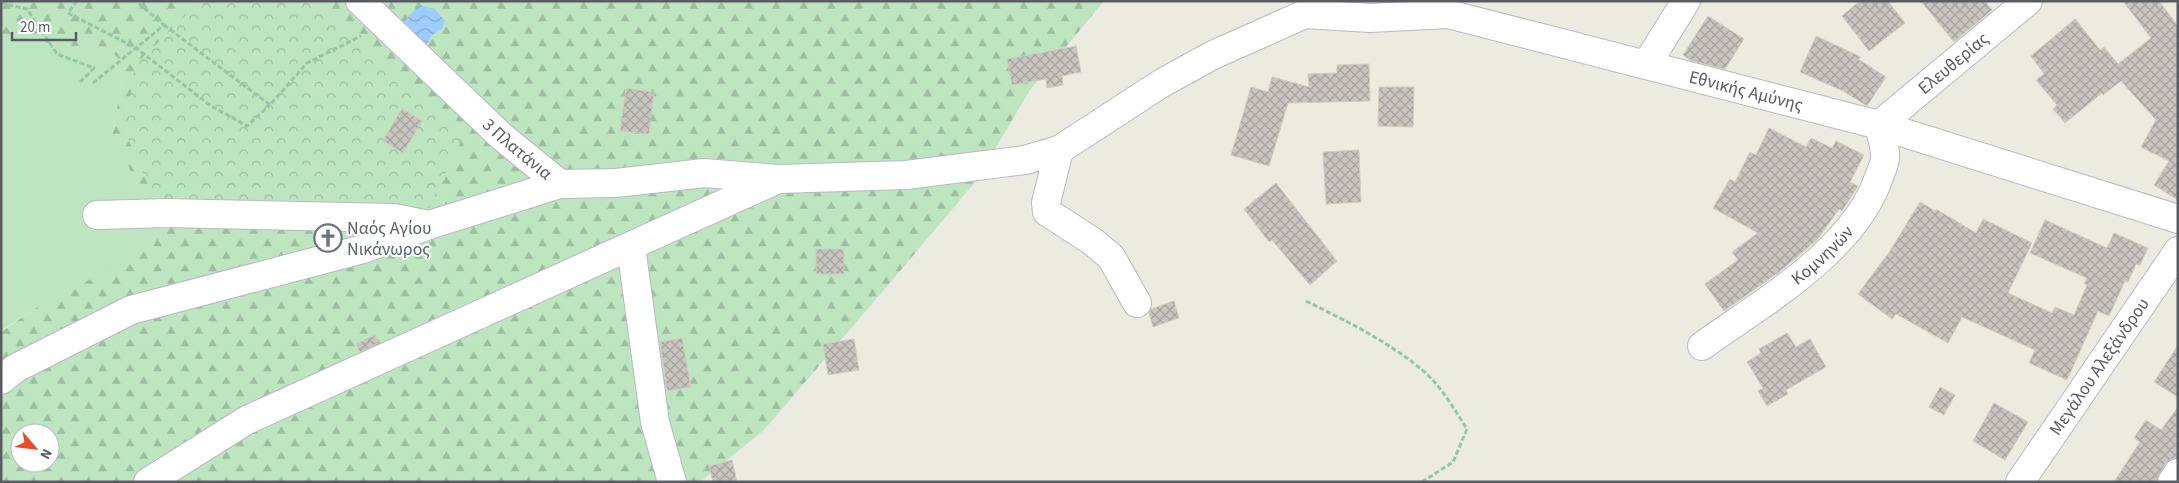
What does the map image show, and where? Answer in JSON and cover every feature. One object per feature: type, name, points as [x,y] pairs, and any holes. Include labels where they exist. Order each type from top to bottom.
[{"type":"street","name":"3 Πλατάνια","points":[[360,1],[501,136],[560,184],[616,183],[704,173],[779,179],[906,175],[1025,160],[1059,150],[1162,83],[1213,55],[1315,8]]},
{"type":"street","points":[[1646,65],[1686,1]]},
{"type":"street","name":"Ελευθερίας","points":[[1879,125],[2028,1]]},
{"type":"street","name":"Εθνικής Αμύνης","points":[[1315,8],[1370,18],[1448,14],[1879,125],[2178,219]]},
{"type":"street","name":"Κομνηνών","points":[[1702,346],[1781,289],[1819,258],[1855,223],[1877,184],[1886,156],[1879,125]]},
{"type":"street","points":[[1059,150],[1046,203],[1047,212],[1092,241],[1111,257],[1137,303]]},
{"type":"street","points":[[148,482],[247,420],[779,179]]},
{"type":"street","points":[[1,380],[16,368],[131,310],[364,249],[428,225],[560,184]]},
{"type":"street","points":[[97,215],[167,213],[394,218],[428,225]]},
{"type":"street","points":[[630,247],[654,422],[672,482]]},
{"type":"street","name":"Μεγάλου Αλεξάνδρου","points":[[2020,482],[2178,251]]},
{"type":"street","points":[[2172,482],[2178,473]]},
{"type":"path","points":[[77,1],[68,13],[136,48],[211,106],[247,126],[308,63],[358,36],[396,36]]},
{"type":"path","points":[[136,1],[164,25],[270,104]]},
{"type":"path","points":[[1,3],[27,9],[57,54],[94,68],[79,83]]},
{"type":"path","points":[[93,83],[164,25]]},
{"type":"path","points":[[1306,301],[1368,332],[1422,369],[1449,402],[1467,429],[1453,462],[1422,482]]},
{"type":"green space","points":[[1,1],[1104,1],[1030,90],[976,181],[764,430],[700,482],[1,482],[1,332],[37,307],[144,198],[112,135],[125,64],[108,50],[12,39],[1,44]]},
{"type":"green space","points":[[200,1],[312,1],[461,141],[429,208],[156,202],[125,132],[135,65]]},
{"type":"green space","points":[[12,39],[109,50],[125,64],[112,135],[144,198],[153,247],[37,307],[1,331],[1,44]]},
{"type":"water","points":[[419,5],[435,9],[445,21],[442,29],[432,35],[426,46],[402,24]]},
{"type":"building","points":[[1860,1],[1888,1],[1905,23],[1869,51],[1842,16]]},
{"type":"building","points":[[1921,1],[1985,1],[1992,10],[1954,42]]},
{"type":"building","points":[[2123,1],[2159,1],[2178,26],[2178,200],[2154,185],[2169,161],[2141,147],[2156,120],[2121,81],[2103,95],[2102,93],[2065,123],[2053,109],[2057,105],[2036,80],[2044,74],[2031,56],[2075,19],[2100,50],[2104,47],[2118,64],[2151,38]]},
{"type":"building","points":[[1708,16],[1744,39],[1725,69],[1692,61],[1683,55]]},
{"type":"building","points":[[1816,36],[1861,57],[1858,59],[1886,77],[1867,106],[1843,91],[1800,72]]},
{"type":"building","points":[[1076,46],[1081,72],[1062,76],[1063,85],[1047,88],[1046,79],[1012,85],[1007,59]]},
{"type":"building","points":[[1369,64],[1370,101],[1288,103],[1269,166],[1231,155],[1251,87],[1268,92],[1272,77],[1309,87],[1308,74],[1337,73],[1337,65]]},
{"type":"building","points":[[1379,87],[1414,87],[1413,127],[1378,126]]},
{"type":"building","points":[[626,88],[654,92],[649,134],[620,131]]},
{"type":"building","points":[[402,108],[422,121],[403,153],[383,141]]},
{"type":"building","points":[[1769,128],[1806,147],[1811,138],[1832,148],[1836,141],[1864,155],[1850,182],[1858,186],[1842,211],[1839,209],[1817,240],[1779,272],[1724,311],[1705,284],[1738,260],[1732,252],[1758,233],[1713,208],[1730,179],[1735,182],[1750,152],[1756,155]]},
{"type":"building","points":[[1359,150],[1361,202],[1326,204],[1323,152]]},
{"type":"building","points":[[1276,183],[1337,261],[1310,285],[1272,240],[1269,242],[1244,209]]},
{"type":"building","points":[[1920,202],[1935,211],[1936,209],[1976,233],[1983,219],[2032,243],[2008,293],[2052,313],[2055,307],[2074,315],[2087,285],[2084,283],[2087,278],[2030,253],[2045,220],[2107,248],[2114,233],[2148,248],[2140,265],[2136,264],[2128,282],[2125,281],[2109,316],[2098,311],[2067,380],[2029,363],[2035,350],[1962,317],[1948,343],[1896,314],[1892,319],[1858,294],[1890,251]]},
{"type":"building","points":[[816,249],[844,249],[844,274],[816,274]]},
{"type":"building","points":[[1174,301],[1179,318],[1153,327],[1149,313],[1151,309]]},
{"type":"building","points":[[1787,333],[1796,347],[1810,339],[1826,367],[1786,390],[1788,394],[1767,406],[1758,391],[1763,388],[1747,362],[1761,353],[1759,349]]},
{"type":"building","points":[[375,335],[378,343],[360,352],[356,344]]},
{"type":"building","points":[[682,338],[691,387],[667,391],[660,342]]},
{"type":"building","points":[[854,339],[859,370],[828,375],[823,344]]},
{"type":"building","points":[[2178,345],[2178,397],[2154,382]]},
{"type":"building","points":[[1940,387],[1955,395],[1944,415],[1929,407]]},
{"type":"building","points":[[1994,403],[2028,422],[2005,460],[1973,441]]},
{"type":"building","points":[[2178,407],[2178,458],[2171,459],[2165,464],[2156,482],[2114,482],[2140,442],[2134,438],[2146,420],[2161,430]]},
{"type":"building","points":[[732,460],[737,482],[713,482],[709,466]]},
{"type":"place","name":"Ναός Αγίου Νικάνωρος","points":[[328,238]]}]
